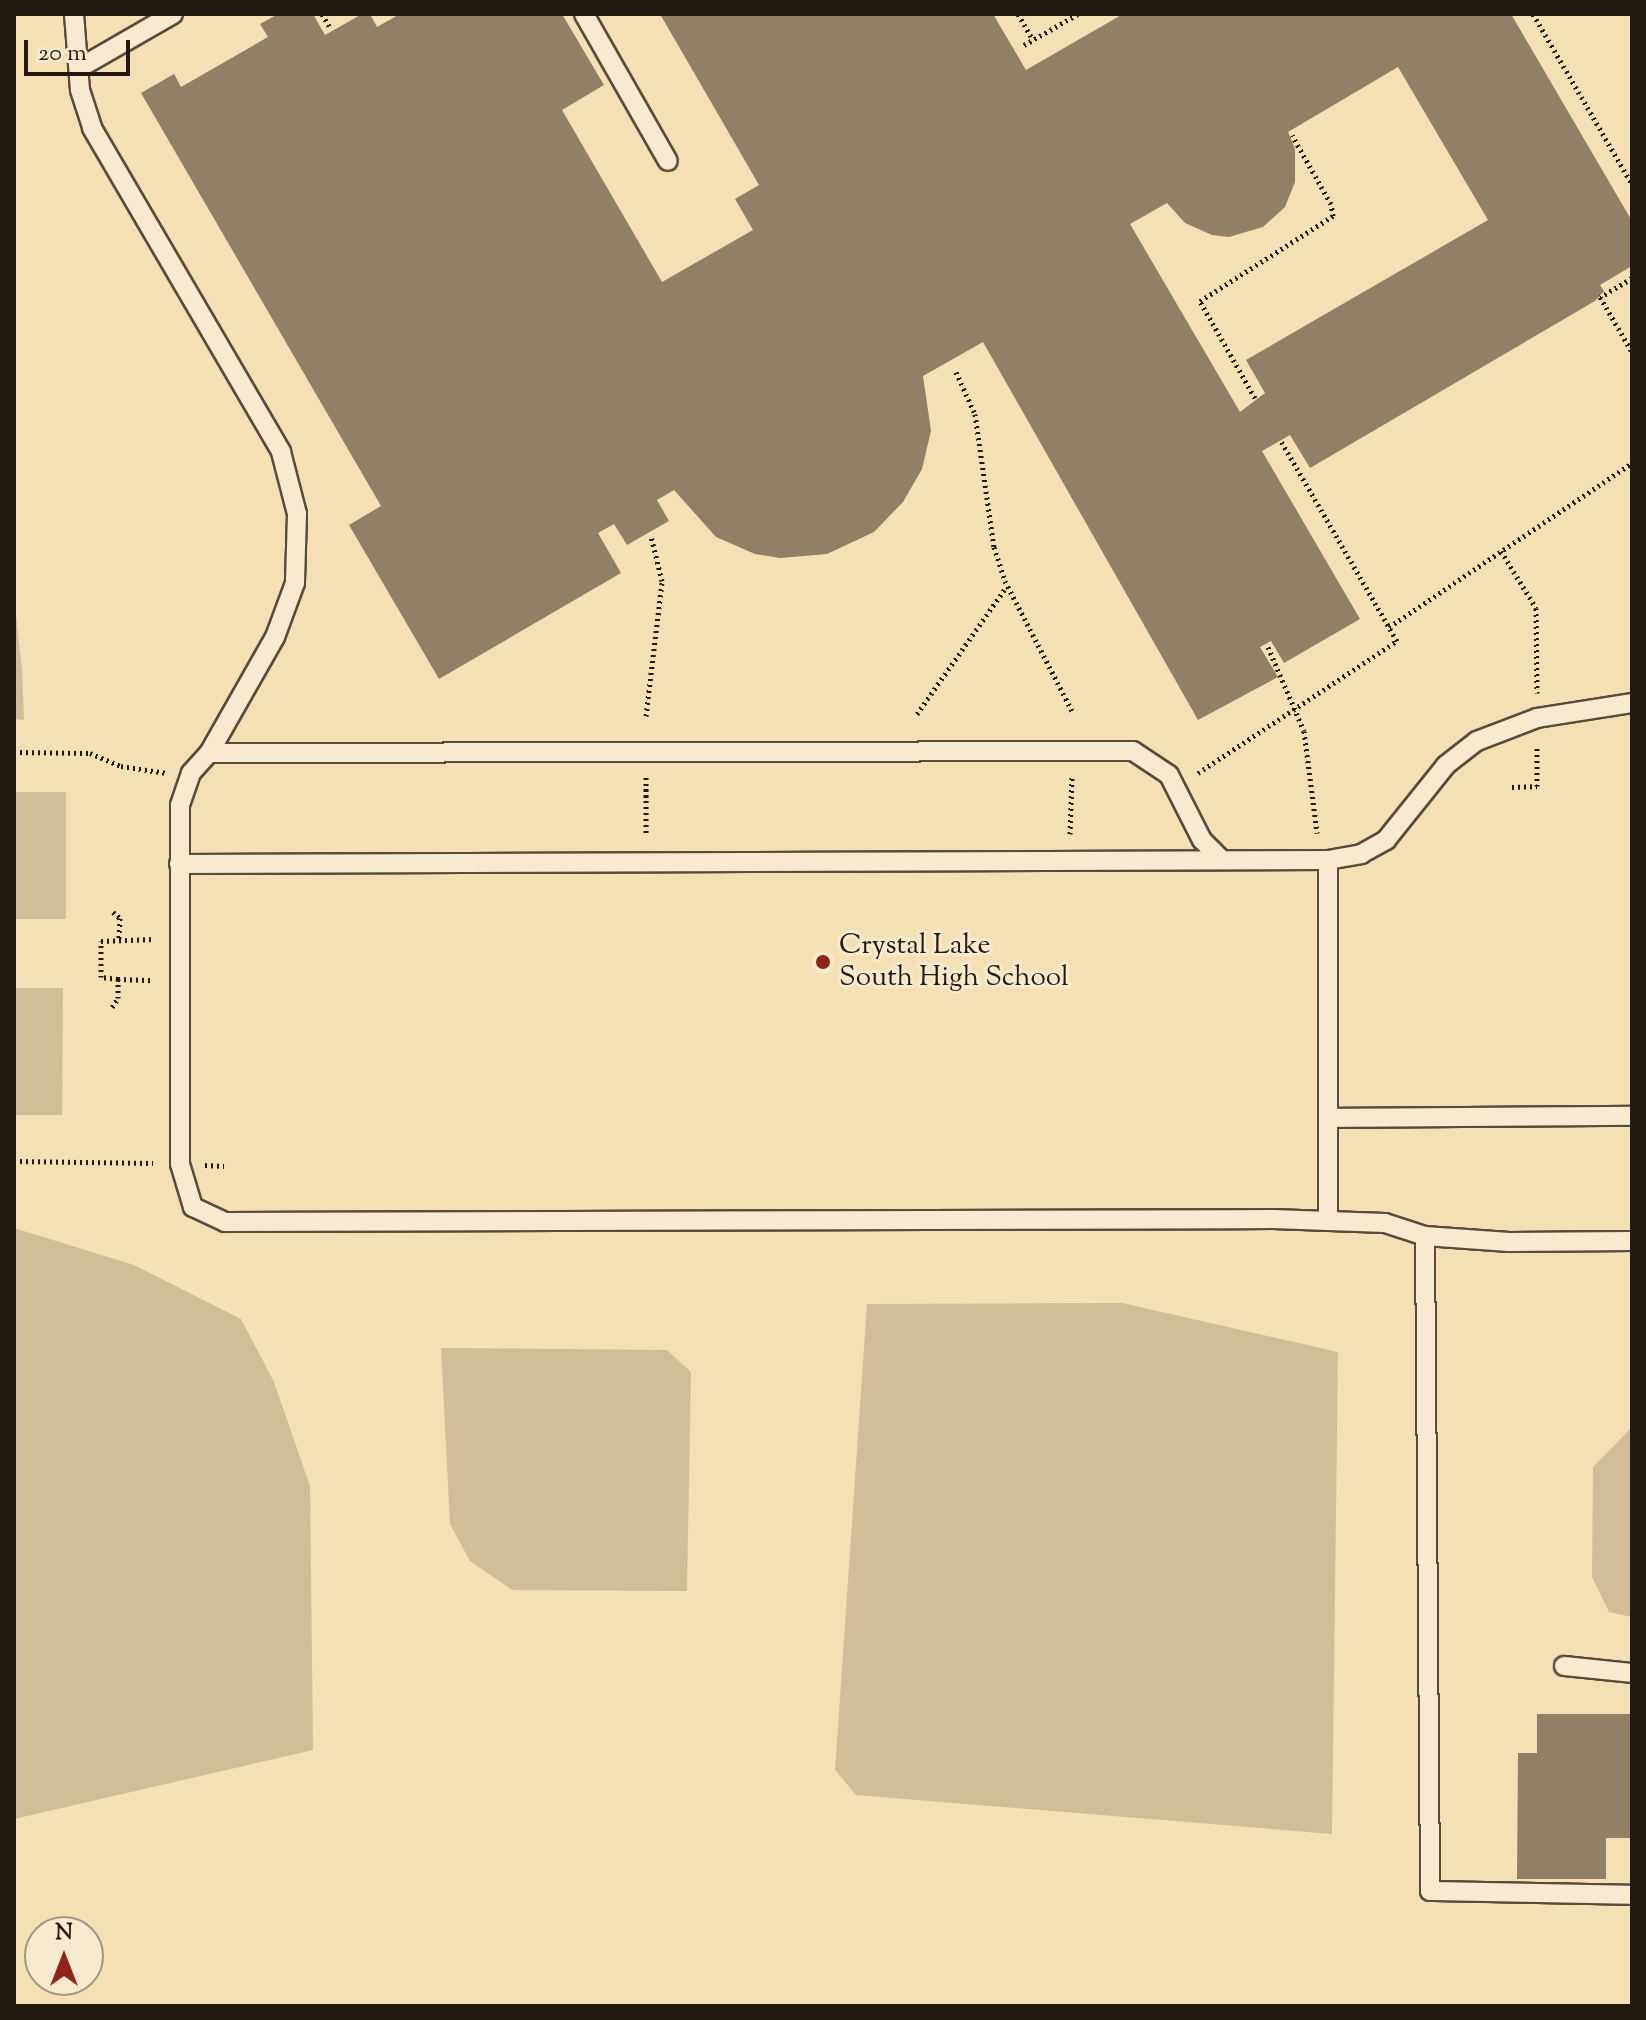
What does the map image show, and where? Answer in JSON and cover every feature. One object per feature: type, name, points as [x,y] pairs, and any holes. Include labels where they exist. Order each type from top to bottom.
[{"type":"lane","points":[[74,14],[81,67],[80,90],[92,128],[233,366],[292,477],[297,514],[295,583],[275,637],[209,753],[191,773],[180,805],[180,1174],[193,1207],[225,1222],[1328,1221],[1385,1223],[1425,1236],[1509,1242],[1632,1241]]},
{"type":"lane","points":[[81,67],[173,14]]},
{"type":"lane","points":[[584,14],[668,161]]},
{"type":"lane","points":[[179,864],[1328,860],[1361,854],[1386,840],[1446,765],[1477,741],[1537,718],[1632,703]]},
{"type":"lane","points":[[209,753],[1133,751],[1169,775],[1202,840],[1222,860]]},
{"type":"lane","points":[[1328,860],[1328,1221]]},
{"type":"lane","points":[[1328,1118],[1632,1116]]},
{"type":"lane","points":[[1425,1236],[1430,1891],[1632,1895]]},
{"type":"lane","points":[[1564,1666],[1632,1673]]},
{"type":"path","points":[[322,14],[330,28]]},
{"type":"path","points":[[1018,14],[1033,40]]},
{"type":"path","points":[[1024,45],[1078,14]]},
{"type":"path","points":[[1533,14],[1632,184]]},
{"type":"path","points":[[1255,398],[1200,301],[1333,216],[1292,135]]},
{"type":"path","points":[[1632,278],[1600,297],[1632,352]]},
{"type":"path","points":[[956,372],[975,414],[994,547],[1007,586],[1073,713]]},
{"type":"path","points":[[1198,773],[1397,641],[1281,441]]},
{"type":"path","points":[[1389,627],[1632,463]]},
{"type":"path","points":[[646,716],[662,581],[651,536]]},
{"type":"path","points":[[1501,551],[1536,608],[1537,698]]},
{"type":"path","points":[[917,714],[1007,586]]},
{"type":"path","points":[[1268,647],[1297,708],[1317,835]]},
{"type":"path","points":[[1512,787],[1537,786],[1537,740]]},
{"type":"path","points":[[14,752],[90,753],[121,766],[191,773]]},
{"type":"path","points":[[1070,840],[1072,775]]},
{"type":"path","points":[[646,776],[646,841]]},
{"type":"path","points":[[113,912],[120,918],[119,939]]},
{"type":"path","points":[[154,939],[101,941],[101,977],[154,980]]},
{"type":"path","points":[[112,1007],[118,998],[118,979]]},
{"type":"path","points":[[14,1161],[157,1163]]},
{"type":"shaded area","points":[[14,596],[22,670],[24,720],[14,719]]},
{"type":"shaded area","points":[[14,792],[66,792],[66,919],[14,919]]},
{"type":"shaded area","points":[[14,988],[63,988],[62,1115],[14,1115]]},
{"type":"shaded area","points":[[14,1228],[134,1265],[241,1319],[274,1382],[310,1486],[313,1750],[14,1819]]},
{"type":"shaded area","points":[[1122,1303],[1338,1352],[1332,1834],[856,1795],[835,1770],[867,1304]]},
{"type":"shaded area","points":[[441,1348],[667,1350],[691,1372],[687,1591],[512,1590],[470,1561],[450,1524]]},
{"type":"shaded area","points":[[1632,1427],[1632,1617],[1609,1612],[1592,1577],[1593,1467]]},
{"type":"building","points":[[278,14],[313,14],[325,35],[362,14],[370,14],[377,27],[400,14],[562,14],[604,85],[562,110],[662,282],[753,230],[735,199],[759,185],[660,14],[993,14],[1026,70],[1123,14],[1511,14],[1632,221],[1632,266],[1600,285],[1604,291],[1595,301],[1310,468],[1290,435],[1262,451],[1360,619],[1284,663],[1271,641],[1260,647],[1278,677],[1198,720],[983,342],[923,376],[931,431],[922,469],[903,502],[874,532],[827,554],[780,558],[755,554],[716,537],[674,490],[657,500],[669,521],[627,545],[614,524],[598,533],[621,573],[439,679],[349,525],[381,506],[141,93],[174,74],[181,87],[268,37],[260,24]],"holes":[[[1398,67],[1488,220],[1246,360],[1265,393],[1240,412],[1130,224],[1167,203],[1185,223],[1212,235],[1229,237],[1263,227],[1285,207],[1295,182],[1295,149],[1288,132]]]},
{"type":"building","points":[[1537,1714],[1632,1714],[1632,1838],[1606,1838],[1606,1879],[1517,1879],[1518,1753],[1537,1753]]},
{"type":"place","name":"Crystal Lake South High School","points":[[823,962]]}]
